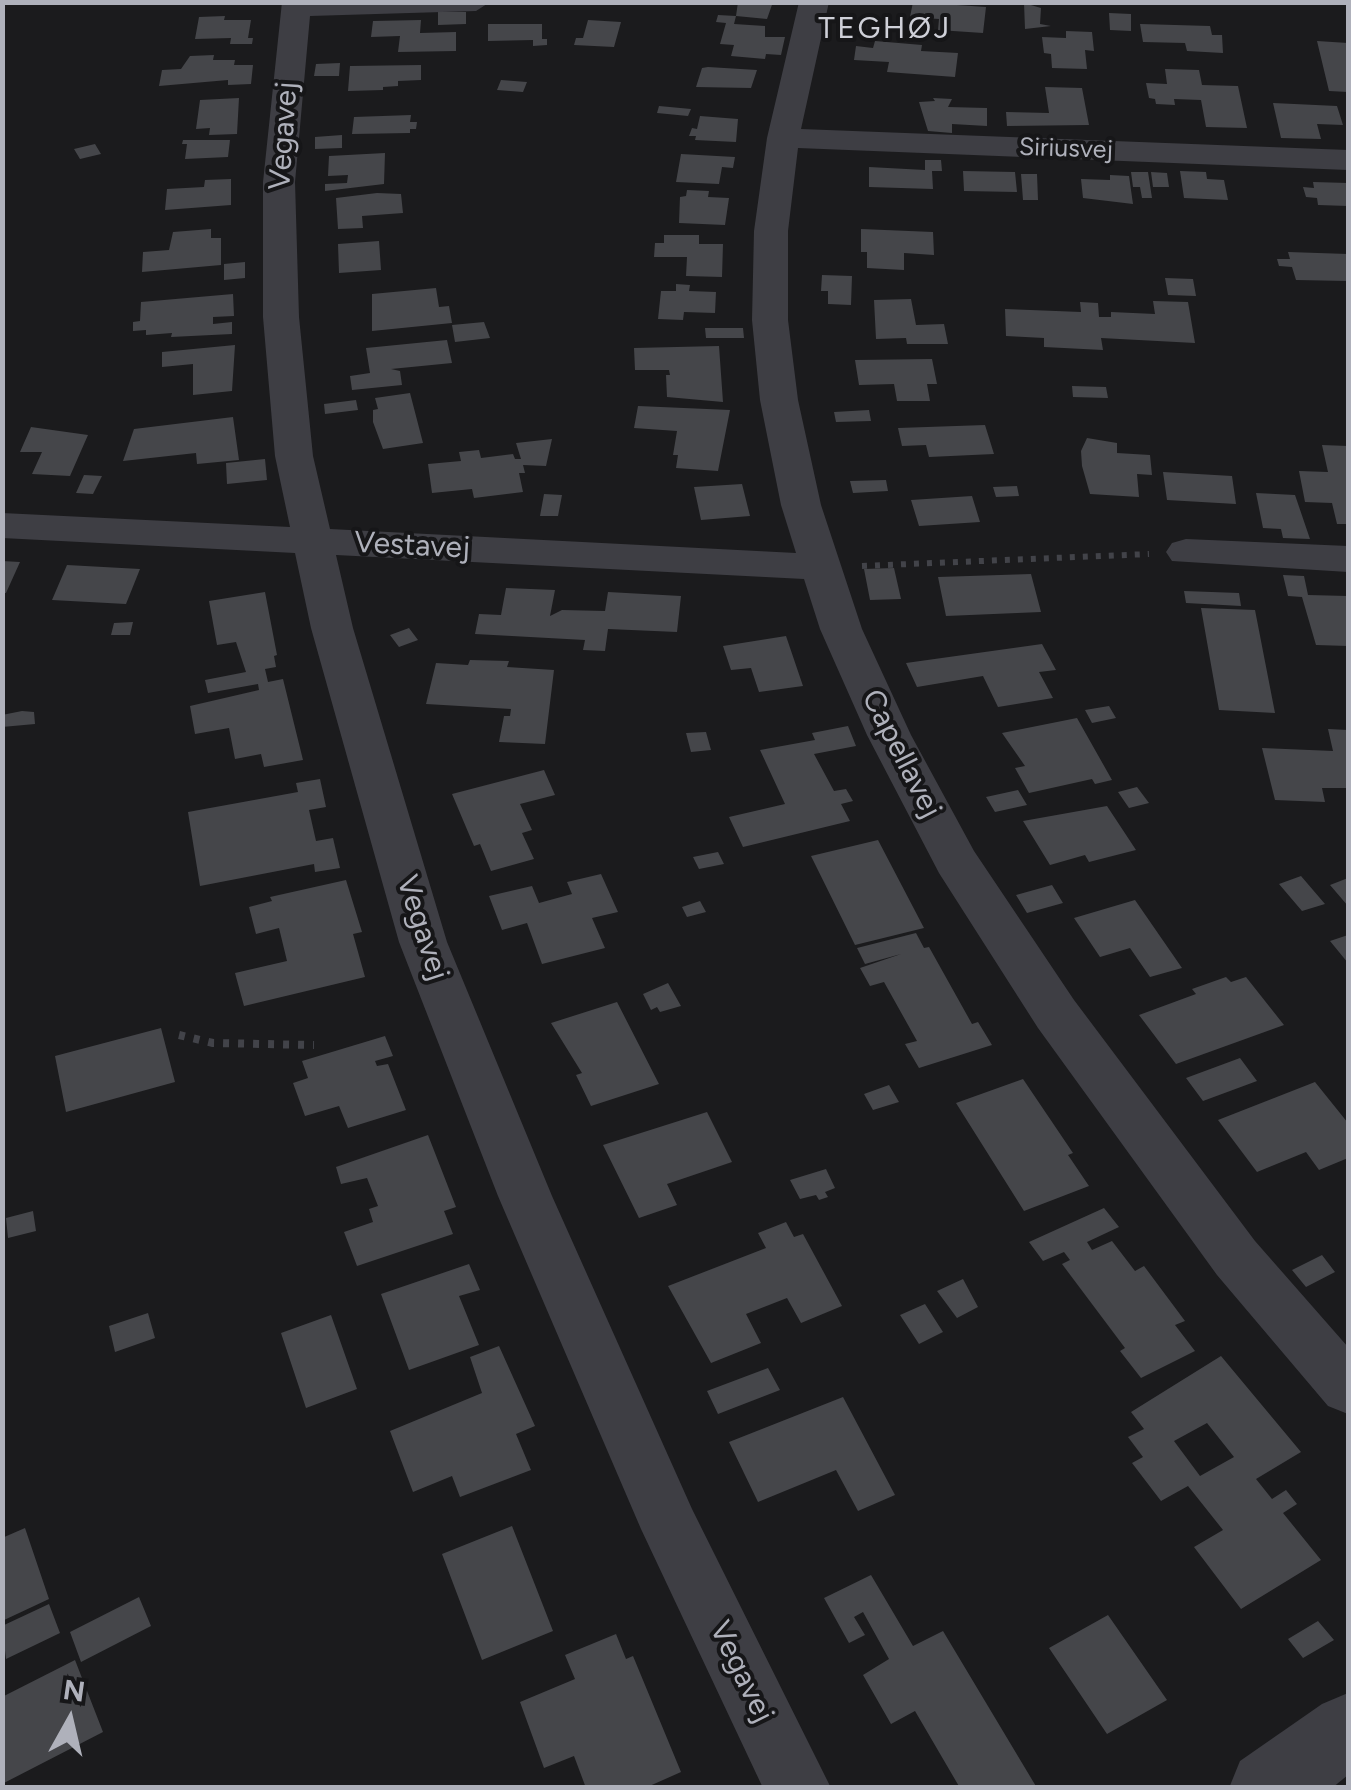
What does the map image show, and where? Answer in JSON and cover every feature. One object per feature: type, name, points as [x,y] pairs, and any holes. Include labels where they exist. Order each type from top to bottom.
[{"type":"street","name":"Vegavej","points":[[476,2],[296,5],[279,182],[280,317],[294,456],[332,628],[430,958],[525,1196],[670,1530],[798,1788]]},
{"type":"street","name":"Capellavej","points":[[814,2],[783,138],[772,231],[770,320],[780,400],[801,505],[841,629],[889,735],[956,861],[1056,1014],[1224,1243],[1348,1388]]},
{"type":"street","name":"Siriusvej","points":[[783,138],[1348,160]]},
{"type":"street","name":"Vestavej","points":[[2,524],[821,567]]},
{"type":"street","points":[[1186,552],[1348,559]]},
{"type":"street","points":[[1267,1788],[1348,1730]]},
{"type":"path","points":[[821,567],[1136,555]]},
{"type":"path","points":[[179,1036],[213,1043],[314,1046]]},
{"type":"building","points":[[738,2],[773,2],[767,19],[736,16]]},
{"type":"building","points":[[913,2],[986,7],[983,33],[938,30],[939,19],[910,17]]},
{"type":"building","points":[[1024,3],[1041,8],[1040,24],[1051,26],[1025,29]]},
{"type":"building","points":[[438,12],[466,12],[466,24],[438,25]]},
{"type":"building","points":[[1109,13],[1131,14],[1131,31],[1110,30]]},
{"type":"building","points":[[718,15],[736,16],[734,24],[765,26],[765,37],[785,37],[781,55],[766,54],[765,59],[731,56],[734,45],[720,44],[726,23],[716,22]]},
{"type":"building","points":[[225,16],[224,20],[251,20],[248,38],[253,38],[252,44],[230,44],[231,38],[195,39],[199,17]]},
{"type":"building","points":[[421,20],[420,33],[456,32],[456,51],[398,52],[400,36],[371,37],[373,21]]},
{"type":"building","points":[[588,20],[621,22],[614,47],[574,45],[576,38],[583,38]]},
{"type":"building","points":[[488,24],[542,24],[542,39],[547,39],[547,45],[533,46],[533,40],[488,41]]},
{"type":"building","points":[[1140,24],[1210,26],[1212,35],[1222,35],[1223,53],[1187,51],[1185,43],[1143,42]]},
{"type":"building","points":[[1066,31],[1092,32],[1094,51],[1085,50],[1087,69],[1052,68],[1051,54],[1044,53],[1042,37],[1066,38]]},
{"type":"building","points":[[875,41],[922,45],[921,51],[958,53],[955,77],[887,72],[889,62],[854,60],[856,46],[873,48]]},
{"type":"building","points":[[1317,41],[1348,43],[1348,92],[1329,91]]},
{"type":"building","points":[[214,55],[213,60],[253,65],[251,84],[228,85],[228,80],[159,86],[162,70],[181,69],[190,56]]},
{"type":"building","points":[[340,63],[339,76],[314,76],[316,64]]},
{"type":"building","points":[[421,65],[421,80],[398,81],[398,86],[383,90],[348,91],[350,66]]},
{"type":"building","points":[[702,68],[757,70],[751,88],[696,87]]},
{"type":"building","points":[[1165,69],[1199,70],[1202,85],[1238,86],[1247,128],[1206,127],[1201,100],[1174,99],[1175,105],[1156,104],[1155,99],[1149,98],[1146,83],[1167,84]]},
{"type":"building","points":[[501,80],[527,82],[523,92],[497,90]]},
{"type":"building","points":[[1045,87],[1082,88],[1089,125],[1007,126],[1006,112],[1049,113]]},
{"type":"building","points":[[239,98],[237,134],[209,135],[210,128],[196,129],[200,100]]},
{"type":"building","points":[[933,98],[952,99],[948,107],[987,108],[987,126],[952,124],[952,133],[928,131],[919,102],[935,101]]},
{"type":"building","points":[[1273,103],[1337,106],[1343,125],[1317,124],[1321,139],[1281,138]]},
{"type":"building","points":[[659,106],[691,109],[688,116],[657,113]]},
{"type":"building","points":[[411,115],[410,122],[417,122],[410,133],[352,134],[354,117]]},
{"type":"building","points":[[700,116],[738,119],[736,142],[695,140],[696,136],[689,136],[692,128],[697,129]]},
{"type":"building","points":[[342,135],[342,148],[315,149],[315,137]]},
{"type":"building","points":[[183,140],[230,140],[228,157],[185,159],[187,144],[182,144]]},
{"type":"building","points":[[95,144],[101,154],[80,159],[74,149]]},
{"type":"building","points":[[385,153],[384,184],[325,191],[325,184],[347,183],[348,175],[328,176],[329,156]]},
{"type":"building","points":[[681,154],[735,157],[733,168],[722,167],[719,184],[676,182]]},
{"type":"building","points":[[925,160],[941,160],[942,171],[932,171],[933,189],[869,187],[869,167],[925,170]]},
{"type":"building","points":[[963,171],[1015,172],[1017,192],[964,191]]},
{"type":"building","points":[[1180,171],[1206,172],[1207,179],[1224,180],[1228,200],[1184,198]]},
{"type":"building","points":[[1131,172],[1148,172],[1152,198],[1142,198],[1140,187],[1133,187]]},
{"type":"building","points":[[1151,172],[1167,173],[1169,187],[1153,187]]},
{"type":"building","points":[[1021,174],[1037,174],[1038,200],[1023,200]]},
{"type":"building","points":[[1110,175],[1129,176],[1133,204],[1083,198],[1081,179],[1110,180]]},
{"type":"building","points":[[231,179],[231,205],[165,210],[167,189],[204,187],[205,180]]},
{"type":"building","points":[[1313,182],[1348,183],[1348,206],[1318,205],[1317,198],[1306,197],[1303,187],[1314,188]]},
{"type":"building","points":[[687,190],[709,191],[708,197],[729,198],[725,225],[679,223],[680,197],[686,196]]},
{"type":"building","points":[[401,194],[403,213],[362,216],[363,228],[338,229],[336,198]]},
{"type":"building","points":[[211,229],[211,238],[221,238],[221,265],[142,272],[143,252],[169,250],[173,232]]},
{"type":"building","points":[[861,229],[933,232],[934,255],[904,253],[904,270],[867,268],[867,252],[861,252]]},
{"type":"building","points":[[664,235],[699,235],[699,244],[723,244],[722,277],[686,276],[687,257],[654,257],[655,243],[664,243]]},
{"type":"building","points":[[379,241],[381,270],[339,273],[338,244]]},
{"type":"building","points":[[1288,252],[1348,254],[1348,281],[1296,280],[1292,267],[1279,266],[1277,259],[1290,259]]},
{"type":"building","points":[[245,262],[245,278],[224,280],[224,264]]},
{"type":"building","points":[[822,275],[852,276],[851,305],[828,304],[828,291],[821,291]]},
{"type":"building","points":[[1165,278],[1193,279],[1196,296],[1168,295]]},
{"type":"building","points":[[676,284],[690,285],[689,291],[716,292],[715,313],[684,312],[683,320],[658,319],[661,291],[676,291]]},
{"type":"building","points":[[436,288],[439,307],[449,306],[452,323],[372,331],[372,294]]},
{"type":"building","points":[[233,294],[234,316],[213,317],[213,324],[232,322],[232,334],[171,337],[172,333],[146,335],[146,330],[133,331],[133,322],[140,321],[141,302]]},
{"type":"building","points":[[911,299],[916,325],[944,324],[948,344],[907,344],[906,338],[876,339],[874,300]]},
{"type":"building","points":[[1153,301],[1188,302],[1195,343],[1101,338],[1103,350],[1044,347],[1044,338],[1006,336],[1005,309],[1081,312],[1080,302],[1098,303],[1099,317],[1111,317],[1111,312],[1155,314]]},
{"type":"building","points":[[484,322],[490,338],[455,342],[452,325]]},
{"type":"building","points":[[705,328],[743,328],[744,338],[706,338]]},
{"type":"building","points":[[447,340],[452,363],[391,369],[400,371],[402,385],[352,390],[350,376],[370,373],[366,348]]},
{"type":"building","points":[[235,345],[232,391],[193,395],[193,364],[162,367],[162,352]]},
{"type":"building","points":[[719,346],[723,402],[667,397],[669,370],[635,370],[634,348]]},
{"type":"building","points":[[932,359],[937,384],[927,384],[930,401],[897,401],[894,384],[859,385],[855,360]]},
{"type":"building","points":[[1072,386],[1106,387],[1108,398],[1073,397]]},
{"type":"building","points":[[410,393],[423,443],[383,449],[373,422],[373,410],[378,409],[375,398]]},
{"type":"building","points":[[356,400],[358,410],[325,414],[324,404]]},
{"type":"building","points":[[638,406],[730,410],[718,471],[676,468],[678,455],[673,455],[677,431],[634,428]]},
{"type":"building","points":[[869,410],[871,421],[836,422],[834,412]]},
{"type":"building","points":[[233,417],[239,460],[197,464],[196,453],[123,461],[134,429]]},
{"type":"building","points":[[985,425],[994,454],[929,457],[926,445],[902,446],[898,428]]},
{"type":"building","points":[[31,427],[88,435],[70,476],[32,474],[42,452],[20,452]]},
{"type":"building","points":[[1087,438],[1117,443],[1117,453],[1150,455],[1152,475],[1137,474],[1139,497],[1090,494],[1081,451]]},
{"type":"building","points":[[552,439],[546,466],[523,465],[525,473],[519,473],[523,492],[474,498],[472,489],[432,493],[428,464],[461,461],[459,452],[479,450],[481,458],[513,454],[515,459],[521,459],[516,443]]},
{"type":"building","points":[[1322,445],[1348,446],[1348,524],[1337,524],[1332,503],[1305,502],[1299,471],[1328,472]]},
{"type":"building","points":[[265,459],[267,480],[227,484],[226,463]]},
{"type":"building","points":[[1163,472],[1232,476],[1236,504],[1167,500]]},
{"type":"building","points":[[84,475],[102,476],[93,494],[76,493]]},
{"type":"building","points":[[886,480],[888,491],[853,493],[850,481]]},
{"type":"building","points":[[742,484],[750,516],[701,520],[694,487]]},
{"type":"building","points":[[1017,486],[1019,496],[996,497],[993,487]]},
{"type":"building","points":[[1256,493],[1295,495],[1310,539],[1283,538],[1281,529],[1263,528]]},
{"type":"building","points":[[544,494],[562,495],[558,516],[540,516]]},
{"type":"building","points":[[972,496],[980,522],[919,526],[911,500]]},
{"type":"building","points":[[2,561],[20,562],[6,593],[2,593]]},
{"type":"building","points":[[67,565],[140,569],[126,604],[52,600]]},
{"type":"building","points":[[894,568],[901,599],[870,600],[864,569]]},
{"type":"building","points":[[1031,574],[1041,612],[946,616],[938,577]]},
{"type":"building","points":[[1283,575],[1304,576],[1308,595],[1348,596],[1348,646],[1316,645],[1302,597],[1288,596]]},
{"type":"building","points":[[506,588],[555,590],[550,616],[562,610],[605,611],[608,592],[681,596],[677,632],[608,629],[605,651],[583,650],[585,640],[475,634],[479,614],[501,615]]},
{"type":"building","points":[[1184,591],[1239,593],[1241,606],[1186,603]]},
{"type":"building","points":[[265,592],[277,655],[276,667],[265,669],[268,682],[283,679],[303,760],[264,767],[261,754],[235,759],[229,728],[195,734],[190,706],[259,690],[258,684],[208,693],[205,680],[246,672],[236,642],[217,645],[209,601]]},
{"type":"building","points":[[1201,608],[1255,610],[1275,713],[1219,710]]},
{"type":"building","points":[[133,622],[130,635],[111,635],[114,623]]},
{"type":"building","points":[[409,628],[418,640],[399,647],[390,635]]},
{"type":"building","points":[[786,636],[803,686],[759,692],[751,668],[731,670],[723,646]]},
{"type":"building","points":[[1042,644],[1056,670],[1039,672],[1053,698],[998,707],[983,676],[917,687],[906,663]]},
{"type":"building","points":[[470,660],[509,661],[507,667],[554,670],[545,744],[499,742],[504,716],[510,716],[511,709],[426,704],[436,663],[468,665]]},
{"type":"building","points":[[1109,706],[1116,718],[1092,723],[1085,710]]},
{"type":"building","points":[[34,712],[35,724],[2,727],[2,715]]},
{"type":"building","points":[[1077,718],[1112,780],[1095,784],[1092,779],[1029,793],[1015,768],[1025,766],[1002,733]]},
{"type":"building","points":[[848,726],[856,746],[814,754],[834,791],[846,789],[853,801],[841,804],[850,821],[743,847],[729,817],[785,804],[760,750],[815,740],[812,733]]},
{"type":"building","points":[[1328,729],[1348,730],[1348,788],[1322,788],[1325,802],[1275,800],[1262,748],[1333,751]]},
{"type":"building","points":[[706,732],[711,750],[691,752],[686,733]]},
{"type":"building","points":[[544,770],[555,795],[520,804],[532,830],[522,833],[534,859],[491,871],[480,844],[474,846],[452,794]]},
{"type":"building","points":[[320,779],[326,807],[309,810],[316,841],[333,838],[340,868],[315,872],[314,864],[200,886],[188,812],[298,792],[296,783]]},
{"type":"building","points":[[1137,787],[1149,803],[1129,808],[1118,792]]},
{"type":"building","points":[[1018,790],[1027,805],[995,812],[986,797]]},
{"type":"building","points":[[1107,806],[1136,850],[1089,862],[1085,855],[1050,865],[1023,821]]},
{"type":"building","points":[[878,840],[924,928],[855,945],[811,856]]},
{"type":"building","points":[[718,852],[724,864],[699,869],[693,857]]},
{"type":"building","points":[[601,874],[618,912],[592,918],[605,948],[542,964],[527,923],[502,930],[489,896],[532,886],[539,903],[572,894],[567,882]]},
{"type":"building","points":[[1301,876],[1325,904],[1302,911],[1279,884]]},
{"type":"building","points":[[1348,878],[1348,906],[1330,885]]},
{"type":"building","points":[[346,880],[362,932],[353,934],[365,977],[244,1006],[235,973],[287,961],[279,928],[256,934],[249,907],[272,901],[270,897]]},
{"type":"building","points":[[1052,885],[1063,903],[1027,913],[1016,895]]},
{"type":"building","points":[[1135,900],[1182,968],[1150,977],[1130,948],[1100,957],[1074,918]]},
{"type":"building","points":[[700,901],[706,912],[687,917],[682,907]]},
{"type":"building","points":[[916,933],[924,948],[929,947],[972,1024],[978,1022],[992,1045],[919,1068],[905,1044],[917,1041],[884,982],[870,986],[860,968],[901,954],[865,964],[857,948]]},
{"type":"building","points":[[1348,935],[1348,963],[1330,941]]},
{"type":"building","points":[[1226,977],[1231,982],[1246,977],[1284,1025],[1176,1064],[1139,1015],[1196,994],[1192,989]]},
{"type":"building","points":[[668,983],[681,1006],[660,1012],[657,1007],[651,1010],[643,994]]},
{"type":"building","points":[[617,1002],[659,1084],[591,1106],[576,1075],[582,1073],[551,1023]]},
{"type":"building","points":[[161,1028],[175,1082],[66,1112],[55,1056]]},
{"type":"building","points":[[385,1036],[393,1056],[375,1061],[377,1066],[388,1064],[406,1110],[348,1128],[339,1106],[305,1116],[293,1083],[308,1078],[302,1061]]},
{"type":"building","points":[[1240,1058],[1257,1081],[1203,1101],[1186,1078]]},
{"type":"building","points":[[1023,1079],[1073,1153],[1068,1155],[1089,1186],[1024,1211],[956,1103]]},
{"type":"building","points":[[1315,1082],[1348,1123],[1348,1158],[1319,1170],[1306,1152],[1257,1172],[1218,1120]]},
{"type":"building","points":[[889,1085],[899,1102],[873,1110],[864,1094]]},
{"type":"building","points":[[707,1112],[732,1162],[667,1184],[677,1205],[639,1218],[603,1145]]},
{"type":"building","points":[[428,1135],[456,1207],[444,1211],[453,1234],[357,1266],[344,1232],[373,1222],[369,1209],[378,1206],[367,1178],[341,1184],[336,1167]]},
{"type":"building","points":[[826,1169],[835,1188],[825,1192],[828,1197],[800,1199],[790,1180]]},
{"type":"building","points":[[1104,1208],[1119,1227],[1087,1242],[1092,1250],[1112,1241],[1135,1271],[1144,1266],[1185,1321],[1175,1325],[1195,1351],[1141,1378],[1120,1351],[1125,1348],[1062,1264],[1070,1260],[1064,1252],[1043,1261],[1029,1242]]},
{"type":"building","points":[[33,1211],[36,1231],[8,1238],[6,1218]]},
{"type":"building","points":[[786,1222],[794,1237],[803,1234],[842,1306],[801,1323],[787,1298],[746,1314],[761,1343],[711,1363],[668,1286],[766,1248],[758,1233]]},
{"type":"building","points":[[1322,1255],[1335,1272],[1306,1287],[1292,1270]]},
{"type":"building","points":[[469,1264],[480,1290],[459,1296],[479,1345],[409,1370],[381,1294]]},
{"type":"building","points":[[963,1279],[978,1307],[957,1318],[937,1291]]},
{"type":"building","points":[[925,1304],[943,1332],[919,1344],[900,1315]]},
{"type":"building","points":[[148,1313],[155,1338],[115,1352],[109,1326]]},
{"type":"building","points":[[331,1315],[357,1389],[306,1408],[281,1333]]},
{"type":"building","points":[[499,1346],[535,1426],[516,1434],[531,1470],[460,1497],[452,1476],[413,1492],[390,1431],[482,1393],[470,1357]]},
{"type":"building","points":[[1221,1356],[1301,1452],[1256,1479],[1272,1499],[1286,1490],[1297,1504],[1283,1513],[1321,1560],[1241,1609],[1194,1547],[1223,1530],[1188,1486],[1161,1501],[1132,1463],[1143,1457],[1128,1437],[1144,1429],[1131,1412]],"holes":[[[1207,1423],[1234,1457],[1200,1476],[1174,1441]]]},
{"type":"building","points":[[768,1368],[780,1390],[718,1414],[707,1391]]},
{"type":"building","points":[[843,1397],[895,1495],[858,1511],[836,1470],[758,1502],[729,1442]]},
{"type":"building","points":[[512,1526],[553,1631],[482,1660],[442,1554]]},
{"type":"building","points":[[25,1528],[49,1599],[2,1621],[2,1538]]},
{"type":"building","points":[[871,1575],[913,1646],[943,1631],[1037,1788],[960,1788],[915,1711],[891,1724],[863,1675],[889,1659],[863,1612],[854,1617],[865,1635],[849,1643],[824,1598]]},
{"type":"building","points":[[139,1597],[151,1626],[81,1662],[70,1632]]},
{"type":"building","points":[[49,1604],[60,1633],[6,1659],[2,1626]]},
{"type":"building","points":[[1108,1615],[1167,1700],[1107,1734],[1049,1648]]},
{"type":"building","points":[[1318,1621],[1334,1640],[1303,1658],[1288,1639]]},
{"type":"building","points":[[616,1634],[626,1659],[633,1656],[681,1772],[645,1788],[586,1788],[574,1756],[544,1768],[520,1702],[575,1679],[565,1655]]},
{"type":"building","points":[[75,1660],[103,1732],[2,1784],[2,1697]]},
{"type":"district","name":"TEGHØJ","points":[[885,29]]}]
